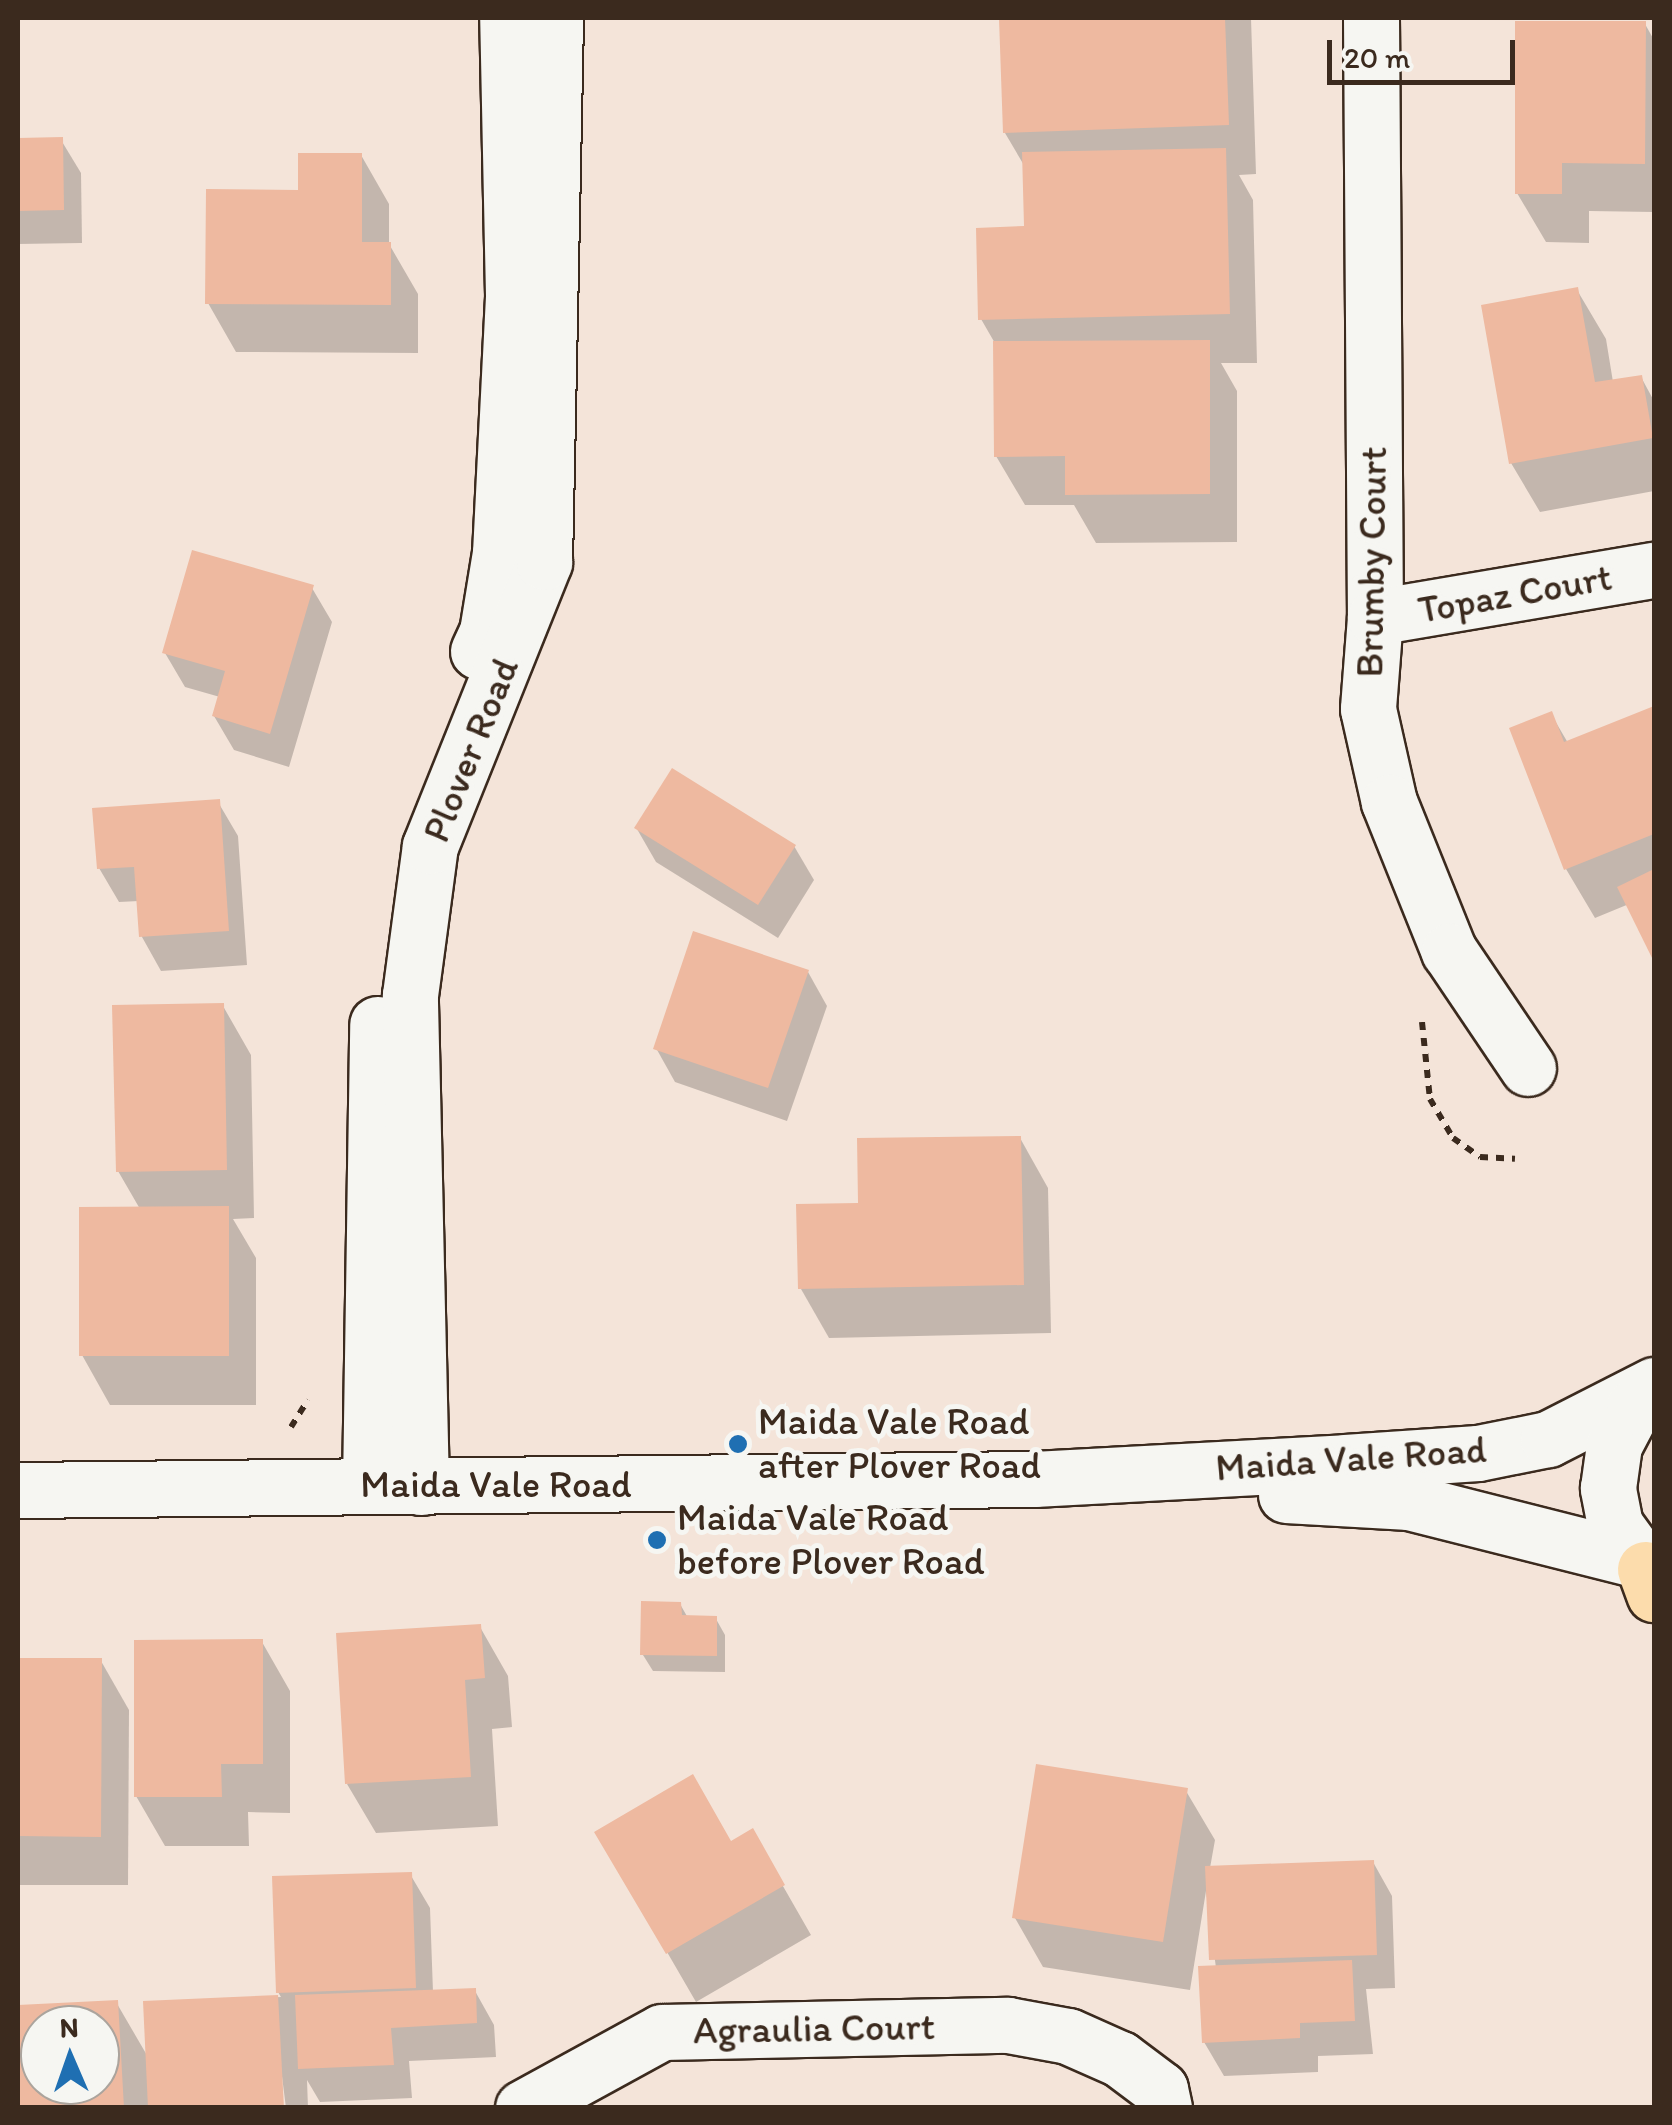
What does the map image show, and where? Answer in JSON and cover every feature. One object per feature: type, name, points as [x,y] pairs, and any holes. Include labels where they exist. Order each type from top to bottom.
[{"type":"street","name":"Plover Road","points":[[395,1486],[374,1055],[389,861],[433,744],[488,632],[500,553],[513,295],[507,18]]},
{"type":"street","name":"Plover Road","points":[[395,1486],[410,994],[430,846],[544,562],[555,18]]},
{"type":"street","name":"Brumby Court","points":[[1370,18],[1375,617],[1368,709],[1390,802],[1449,951],[1528,1068]]},
{"type":"street","name":"Topaz Court","points":[[1375,617],[1654,570]]},
{"type":"street","name":"Maida Vale Road","points":[[18,1490],[1034,1479],[1478,1453],[1548,1439],[1654,1387]]},
{"type":"street","points":[[1647,1575],[1616,1526],[1608,1488],[1614,1445],[1634,1407],[1654,1387]]},
{"type":"street","name":"Maida Vale Road","points":[[1034,1479],[1408,1502],[1647,1575]]},
{"type":"street","name":"Agraulia Court","points":[[523,2108],[662,2032],[1008,2025],[1068,2036],[1120,2059],[1160,2089],[1164,2108]]},
{"type":"building","points":[[999,18],[1225,18],[1229,125],[1003,133]]},
{"type":"building","points":[[1515,21],[1646,21],[1645,164],[1562,163],[1562,194],[1515,194]]},
{"type":"building","points":[[63,137],[64,210],[18,211],[18,138]]},
{"type":"building","points":[[1226,148],[1230,314],[978,320],[976,228],[1024,226],[1022,152]]},
{"type":"building","points":[[298,153],[362,153],[362,242],[391,242],[391,305],[205,304],[206,189],[298,190]]},
{"type":"building","points":[[1578,287],[1595,382],[1642,375],[1653,438],[1509,464],[1481,305]]},
{"type":"building","points":[[1210,340],[1210,494],[1065,495],[1065,456],[994,457],[993,341]]},
{"type":"building","points":[[192,550],[314,585],[270,734],[212,716],[225,671],[162,653]]},
{"type":"building","points":[[1654,706],[1654,834],[1564,870],[1509,728],[1552,711],[1564,742]]},
{"type":"building","points":[[672,768],[796,845],[758,905],[634,828]]},
{"type":"building","points":[[220,799],[229,931],[139,937],[134,867],[97,869],[92,808]]},
{"type":"building","points":[[1654,869],[1654,962],[1617,887]]},
{"type":"building","points":[[693,931],[809,970],[768,1088],[653,1049]]},
{"type":"building","points":[[224,1003],[227,1170],[116,1172],[112,1005]]},
{"type":"building","points":[[1021,1136],[1024,1285],[798,1289],[796,1204],[858,1203],[857,1138]]},
{"type":"building","points":[[229,1206],[229,1356],[79,1356],[79,1207]]},
{"type":"building","points":[[641,1601],[681,1602],[682,1615],[717,1616],[717,1656],[640,1655]]},
{"type":"building","points":[[481,1624],[485,1678],[465,1680],[471,1777],[345,1784],[336,1633]]},
{"type":"building","points":[[263,1639],[263,1764],[221,1764],[222,1797],[134,1797],[134,1640]]},
{"type":"building","points":[[18,1658],[102,1658],[101,1837],[18,1836]]},
{"type":"building","points":[[1036,1764],[1188,1788],[1163,1942],[1012,1918]]},
{"type":"building","points":[[693,1774],[731,1841],[753,1828],[785,1885],[666,1954],[594,1832]]},
{"type":"building","points":[[1374,1860],[1377,1955],[1209,1960],[1205,1866]]},
{"type":"building","points":[[412,1872],[416,1988],[276,1993],[272,1876]]},
{"type":"building","points":[[1352,1960],[1355,2021],[1300,2023],[1300,2038],[1202,2043],[1198,1966]]},
{"type":"building","points":[[476,1988],[477,2023],[391,2028],[394,2065],[298,2069],[295,1995]]},
{"type":"building","points":[[278,1995],[284,2108],[148,2108],[143,2001]]},
{"type":"building","points":[[118,2000],[118,2005],[20,2005],[20,2105],[120,2105],[120,2036],[124,2108],[18,2108],[18,2005]]},
{"type":"place","name":"Maida Vale Road after Plover Road","points":[[738,1444]]},
{"type":"place","name":"Maida Vale Road before Plover Road","points":[[657,1540]]}]
